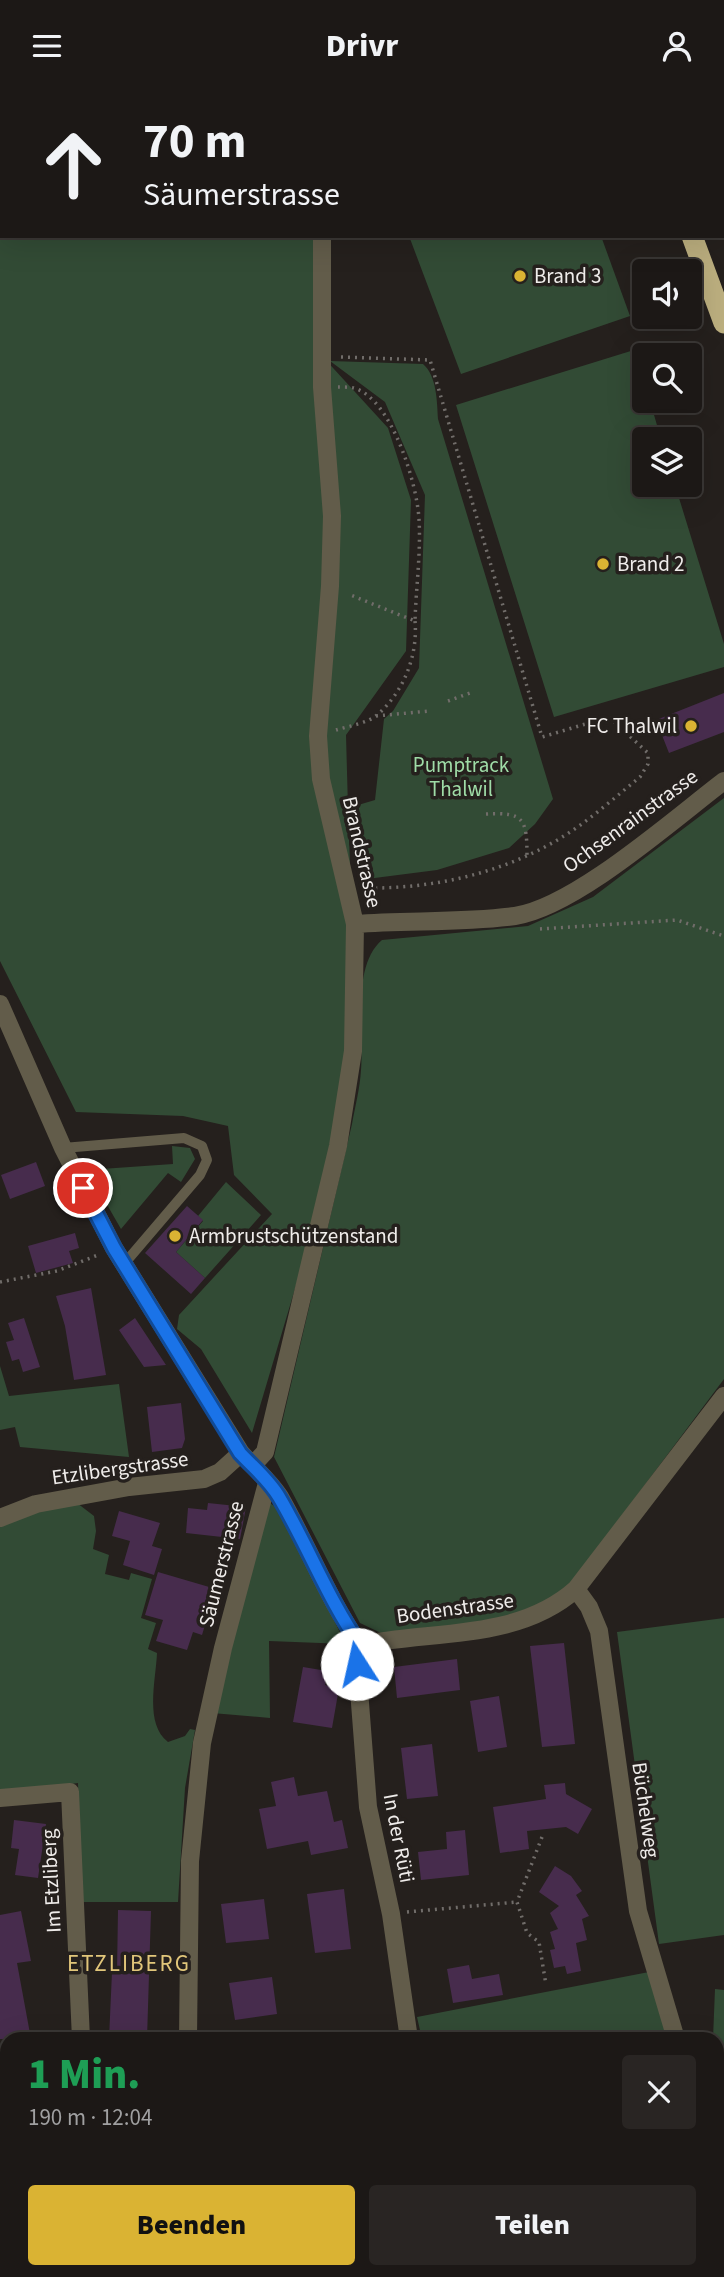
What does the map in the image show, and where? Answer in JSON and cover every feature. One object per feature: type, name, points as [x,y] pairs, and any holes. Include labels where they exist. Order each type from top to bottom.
[{"type":"highway","points":[[693,238],[724,323]]},
{"type":"street","name":"Brandstrasse","points":[[247,1459],[265,1452],[338,1146],[352,1051],[355,924],[321,779],[318,736],[330,586],[331,516],[322,387],[322,238]]},
{"type":"street","name":"Ochsenrainstrasse","points":[[355,924],[517,916],[588,884],[724,781]]},
{"type":"street","name":"Säumerstrasse","points":[[0,1004],[63,1148],[124,1264],[247,1459],[267,1483],[223,1647],[202,1744],[190,1861],[188,2032]]},
{"type":"street","name":"Bodenstrasse","points":[[360,1645],[528,1620],[543,1614],[576,1589],[724,1396]]},
{"type":"street","name":"Etzlibergstrasse","points":[[0,1518],[36,1504],[129,1487],[204,1479],[247,1459]]},
{"type":"street","points":[[267,1483],[279,1497],[343,1619],[360,1645]]},
{"type":"street","name":"Büchelweg","points":[[576,1589],[589,1607],[599,1631],[638,1911],[674,2032]]},
{"type":"street","name":"In der Rüti","points":[[360,1645],[357,1664],[368,1807],[391,1914],[408,2032]]},
{"type":"street","name":"Im Etzliberg","points":[[0,1798],[70,1792],[81,2032]]},
{"type":"lane","points":[[63,1148],[184,1138],[197,1142],[206,1152],[207,1160],[200,1175],[124,1264]]},
{"type":"path","points":[[322,356],[430,360],[542,737],[609,717],[648,753],[648,764],[640,777],[561,838],[527,856],[483,873],[436,884],[348,888]]},
{"type":"path","points":[[322,387],[355,388],[371,398],[388,421],[414,485],[419,521],[411,666],[399,689],[376,716]]},
{"type":"path","points":[[340,590],[415,621]]},
{"type":"path","points":[[448,701],[470,693]]},
{"type":"path","points":[[318,736],[376,716],[429,711]]},
{"type":"path","points":[[486,814],[513,813],[520,817],[525,824],[527,856]]},
{"type":"path","points":[[517,916],[539,929],[677,920],[724,936]]},
{"type":"path","points":[[0,1282],[57,1271],[106,1251]]},
{"type":"path","points":[[542,1837],[517,1902],[527,1933],[539,1942],[545,1985]]},
{"type":"path","points":[[391,1914],[517,1902]]},
{"type":"green space","name":"Pumptrack Thalwil","points":[[0,238],[330,238],[323,357],[388,428],[411,500],[406,651],[346,735],[348,808],[375,800],[384,719],[393,711],[419,668],[425,495],[385,402],[330,361],[423,364],[428,369],[435,390],[438,419],[553,799],[535,824],[509,848],[437,870],[359,880],[348,809],[356,1029],[311,1235],[252,1433],[201,1349],[177,1329],[179,1315],[272,1214],[234,1175],[228,1126],[183,1116],[76,1112],[0,961]]},
{"type":"green space","name":"Brand 3","points":[[410,238],[602,238],[630,316],[461,374]]},
{"type":"green space","name":"Brand 2","points":[[632,351],[632,413],[653,413],[658,427],[632,427],[632,497],[679,497],[724,644],[724,667],[554,717],[456,405]]},
{"type":"green space","points":[[724,798],[724,1379],[573,1581],[544,1608],[500,1620],[383,1634],[360,1623],[274,1457],[352,1124],[361,1070],[361,1001],[366,966],[372,952],[382,940],[528,926],[593,897]]},
{"type":"green space","points":[[172,1146],[190,1148],[195,1159],[181,1182],[168,1173],[121,1229],[87,1170],[173,1164]]},
{"type":"green space","points":[[226,1182],[261,1215],[205,1278],[176,1252],[203,1221],[198,1216]]},
{"type":"green space","points":[[0,1366],[9,1396],[119,1384],[129,1457],[20,1447],[15,1427],[0,1430]]},
{"type":"green space","points":[[77,1503],[94,1516],[96,1531],[93,1549],[109,1555],[105,1574],[129,1580],[131,1573],[152,1579],[141,1618],[156,1623],[148,1649],[157,1653],[153,1701],[156,1724],[161,1734],[168,1742],[185,1736],[190,1729],[195,1730],[185,1788],[178,1902],[81,1902],[78,1783],[0,1794],[0,1524],[40,1509]]},
{"type":"green space","points":[[270,1503],[276,1507],[346,1644],[269,1641],[270,1718],[212,1713]]},
{"type":"green space","points":[[724,1618],[724,1935],[659,1944],[617,1632]]},
{"type":"green space","points":[[649,1972],[667,2032],[420,2032],[417,2017]]},
{"type":"green space","points":[[715,1989],[724,1990],[724,2032],[713,2032]]},
{"type":"building","name":"FC Thalwil","points":[[724,693],[724,732],[669,753],[656,720]]},
{"type":"building","points":[[36,1162],[45,1186],[10,1199],[1,1175]]},
{"type":"building","name":"Armbrustschützenstand","points":[[187,1206],[203,1220],[176,1252],[205,1278],[191,1294],[145,1253]]},
{"type":"building","points":[[75,1233],[79,1248],[69,1251],[73,1263],[36,1273],[28,1246]]},
{"type":"building","points":[[91,1288],[106,1375],[74,1380],[65,1326],[56,1296]]},
{"type":"building","points":[[24,1318],[40,1367],[23,1372],[19,1359],[12,1361],[6,1342],[14,1340],[8,1323]]},
{"type":"building","points":[[135,1318],[166,1365],[144,1367],[119,1330]]},
{"type":"building","points":[[181,1403],[185,1439],[182,1448],[152,1452],[147,1407]]},
{"type":"building","points":[[208,1503],[246,1507],[240,1539],[186,1533],[188,1508],[207,1510]]},
{"type":"building","points":[[119,1511],[160,1523],[152,1546],[162,1549],[154,1575],[123,1565],[130,1541],[112,1536]]},
{"type":"building","points":[[158,1572],[216,1589],[202,1635],[193,1632],[187,1650],[156,1641],[163,1620],[145,1615]]},
{"type":"building","points":[[564,1643],[575,1744],[542,1747],[530,1646]]},
{"type":"building","points":[[457,1659],[460,1690],[397,1698],[394,1667]]},
{"type":"building","points":[[303,1667],[327,1671],[325,1685],[339,1688],[332,1728],[293,1722]]},
{"type":"building","points":[[499,1696],[507,1747],[478,1752],[470,1701]]},
{"type":"building","points":[[432,1744],[438,1796],[407,1799],[401,1748]]},
{"type":"building","points":[[294,1777],[298,1796],[327,1791],[334,1822],[342,1820],[348,1848],[311,1855],[308,1841],[267,1849],[259,1809],[276,1806],[271,1782]]},
{"type":"building","points":[[565,1783],[566,1794],[592,1809],[578,1834],[566,1827],[527,1831],[529,1849],[500,1853],[493,1807],[546,1799],[544,1785]]},
{"type":"building","points":[[14,1820],[46,1824],[38,1878],[15,1875],[19,1849],[11,1848]]},
{"type":"building","points":[[465,1830],[469,1875],[421,1880],[418,1852],[447,1849],[446,1832]]},
{"type":"building","points":[[555,1866],[571,1876],[582,1891],[576,1895],[589,1916],[582,1919],[587,1940],[576,1943],[581,1971],[567,1974],[565,1966],[554,1968],[550,1950],[555,1949],[550,1932],[558,1929],[550,1913],[559,1906],[539,1892]]},
{"type":"building","points":[[344,1889],[351,1949],[315,1953],[307,1894]]},
{"type":"building","points":[[264,1899],[269,1939],[226,1943],[221,1904]]},
{"type":"building","points":[[118,1910],[151,1911],[147,2032],[109,2032],[112,1972],[117,1972]]},
{"type":"building","points":[[21,1911],[31,1961],[17,1963],[30,2032],[0,2032],[0,1915]]},
{"type":"building","points":[[469,1965],[472,1979],[499,1974],[503,1995],[453,2003],[447,1969]]},
{"type":"building","points":[[272,1977],[277,2014],[235,2020],[229,1983]]},
{"type":"place","name":"Brand 3","points":[[520,276]]},
{"type":"place","name":"Brand 2","points":[[603,564]]},
{"type":"place","name":"FC Thalwil","points":[[691,726]]},
{"type":"place","name":"Armbrustschützenstand","points":[[175,1236]]},
{"type":"district","name":"ETZLIBERG","points":[[129,1963]]},
{"type":"route","points":[[83,1188],[114,1248],[229,1431],[240,1453],[258,1469],[279,1497],[343,1619],[360,1645],[357,1664]]}]
